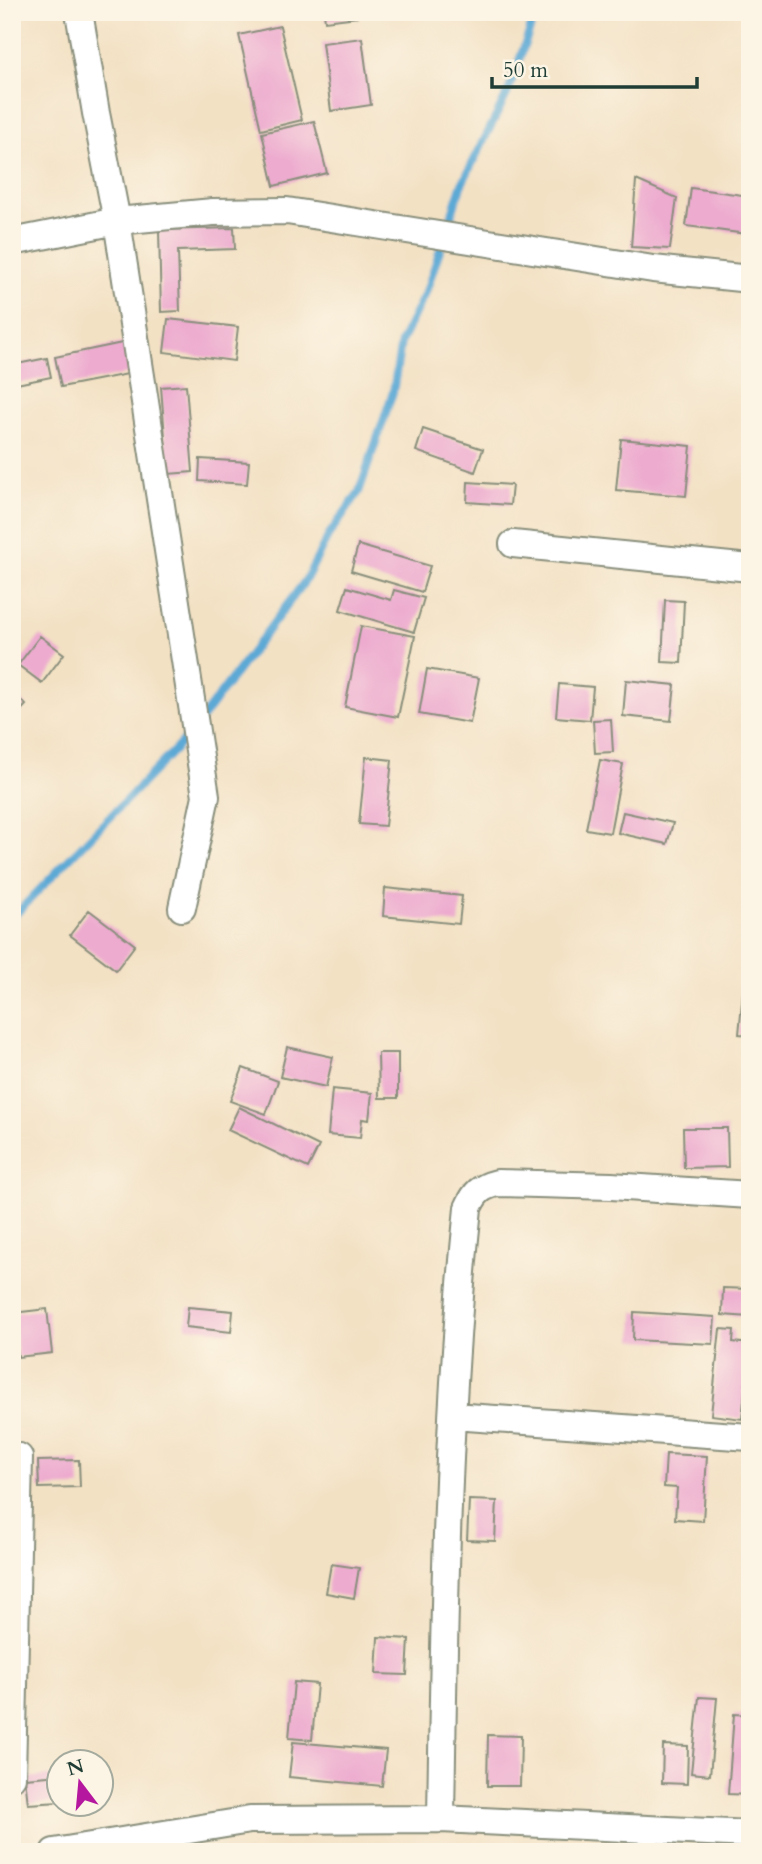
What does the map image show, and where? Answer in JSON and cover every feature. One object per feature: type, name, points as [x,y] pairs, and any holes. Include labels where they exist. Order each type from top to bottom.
[{"type":"street","points":[[79,12],[117,221],[206,796],[182,908]]},
{"type":"street","points":[[12,242],[117,221],[213,212],[287,211],[640,267],[750,279]]},
{"type":"street","points":[[513,544],[750,568]]},
{"type":"street","points":[[441,1819],[445,1591],[458,1302],[468,1208],[474,1195],[482,1187],[497,1183],[526,1183],[750,1195]]},
{"type":"street","points":[[453,1416],[750,1437]]},
{"type":"street","points":[[12,1777],[19,1457]]},
{"type":"street","points":[[54,1852],[250,1820],[441,1819],[750,1834]]},
{"type":"building","points":[[324,12],[357,12],[357,17],[325,21]]},
{"type":"building","points":[[12,13],[18,39],[12,40]]},
{"type":"building","points":[[280,26],[302,120],[261,130],[239,35]]},
{"type":"building","points":[[362,38],[371,105],[331,111],[322,43]]},
{"type":"building","points":[[314,121],[327,173],[274,186],[262,133]]},
{"type":"building","points":[[636,180],[677,198],[670,249],[631,247]]},
{"type":"building","points":[[691,188],[750,196],[747,234],[686,226]]},
{"type":"building","points":[[234,228],[235,249],[178,251],[180,311],[161,312],[159,230]]},
{"type":"building","points":[[168,319],[238,327],[234,361],[164,352]]},
{"type":"building","points":[[127,342],[133,373],[61,387],[55,357]]},
{"type":"building","points":[[47,358],[51,377],[12,385],[12,365]]},
{"type":"building","points":[[186,385],[193,472],[168,474],[161,387]]},
{"type":"building","points":[[423,429],[483,449],[475,472],[416,451]]},
{"type":"building","points":[[621,439],[691,446],[686,496],[616,490]]},
{"type":"building","points":[[200,459],[249,462],[247,484],[199,481]]},
{"type":"building","points":[[468,482],[512,485],[510,505],[467,502]]},
{"type":"building","points":[[358,545],[430,566],[422,592],[351,571]]},
{"type":"building","points":[[347,587],[391,600],[394,590],[424,598],[414,632],[340,610]]},
{"type":"building","points":[[665,600],[684,601],[681,663],[662,662]]},
{"type":"building","points":[[361,626],[415,636],[398,717],[345,707]]},
{"type":"building","points":[[40,636],[64,654],[42,683],[18,665]]},
{"type":"building","points":[[427,669],[479,678],[470,723],[419,714]]},
{"type":"building","points":[[626,680],[675,685],[671,721],[623,716]]},
{"type":"building","points":[[559,684],[593,687],[590,720],[556,717]]},
{"type":"building","points":[[12,692],[26,705],[12,720]]},
{"type":"building","points":[[611,719],[613,752],[595,753],[593,720]]},
{"type":"building","points":[[366,757],[392,760],[385,826],[359,824]]},
{"type":"building","points":[[600,760],[623,764],[610,833],[586,829]]},
{"type":"building","points":[[623,812],[673,823],[667,844],[618,833]]},
{"type":"building","points":[[385,888],[462,896],[459,924],[383,916]]},
{"type":"building","points":[[89,910],[135,945],[116,970],[70,935]]},
{"type":"building","points":[[743,992],[750,993],[750,1035],[739,1034]]},
{"type":"building","points":[[287,1047],[333,1057],[326,1087],[280,1077]]},
{"type":"building","points":[[378,1053],[398,1053],[398,1098],[379,1098]]},
{"type":"building","points":[[243,1068],[278,1081],[266,1114],[230,1101]]},
{"type":"building","points":[[332,1089],[372,1093],[369,1120],[362,1119],[360,1138],[328,1135]]},
{"type":"building","points":[[239,1107],[319,1146],[308,1168],[228,1130]]},
{"type":"building","points":[[683,1128],[727,1128],[728,1167],[684,1168]]},
{"type":"building","points":[[723,1288],[750,1289],[750,1317],[722,1315]]},
{"type":"building","points":[[188,1307],[233,1311],[231,1332],[186,1327]]},
{"type":"building","points":[[47,1309],[52,1353],[18,1357],[13,1313]]},
{"type":"building","points":[[634,1312],[715,1317],[713,1344],[633,1340]]},
{"type":"building","points":[[720,1329],[734,1330],[733,1342],[750,1344],[742,1419],[711,1415]]},
{"type":"building","points":[[666,1454],[707,1456],[703,1521],[675,1519],[677,1488],[664,1487]]},
{"type":"building","points":[[79,1460],[80,1487],[39,1488],[38,1461]]},
{"type":"building","points":[[469,1500],[497,1501],[495,1541],[467,1540]]},
{"type":"building","points":[[331,1564],[359,1568],[354,1598],[326,1593]]},
{"type":"building","points":[[378,1637],[409,1639],[407,1675],[376,1674]]},
{"type":"building","points":[[294,1682],[317,1684],[312,1740],[289,1738]]},
{"type":"building","points":[[699,1697],[717,1698],[710,1775],[691,1773]]},
{"type":"building","points":[[734,1714],[750,1715],[750,1795],[728,1794]]},
{"type":"building","points":[[488,1735],[521,1736],[520,1786],[487,1786]]},
{"type":"building","points":[[293,1742],[386,1750],[382,1786],[289,1777]]},
{"type":"building","points":[[663,1745],[688,1746],[687,1784],[662,1783]]},
{"type":"building","points":[[46,1776],[46,1803],[28,1804],[25,1778]]},
{"type":"waterway","points":[[202,718],[305,581],[330,533],[359,492],[393,392],[401,342],[427,289],[461,186],[508,92],[536,12]]},
{"type":"waterway","points":[[12,918],[190,734]]}]
